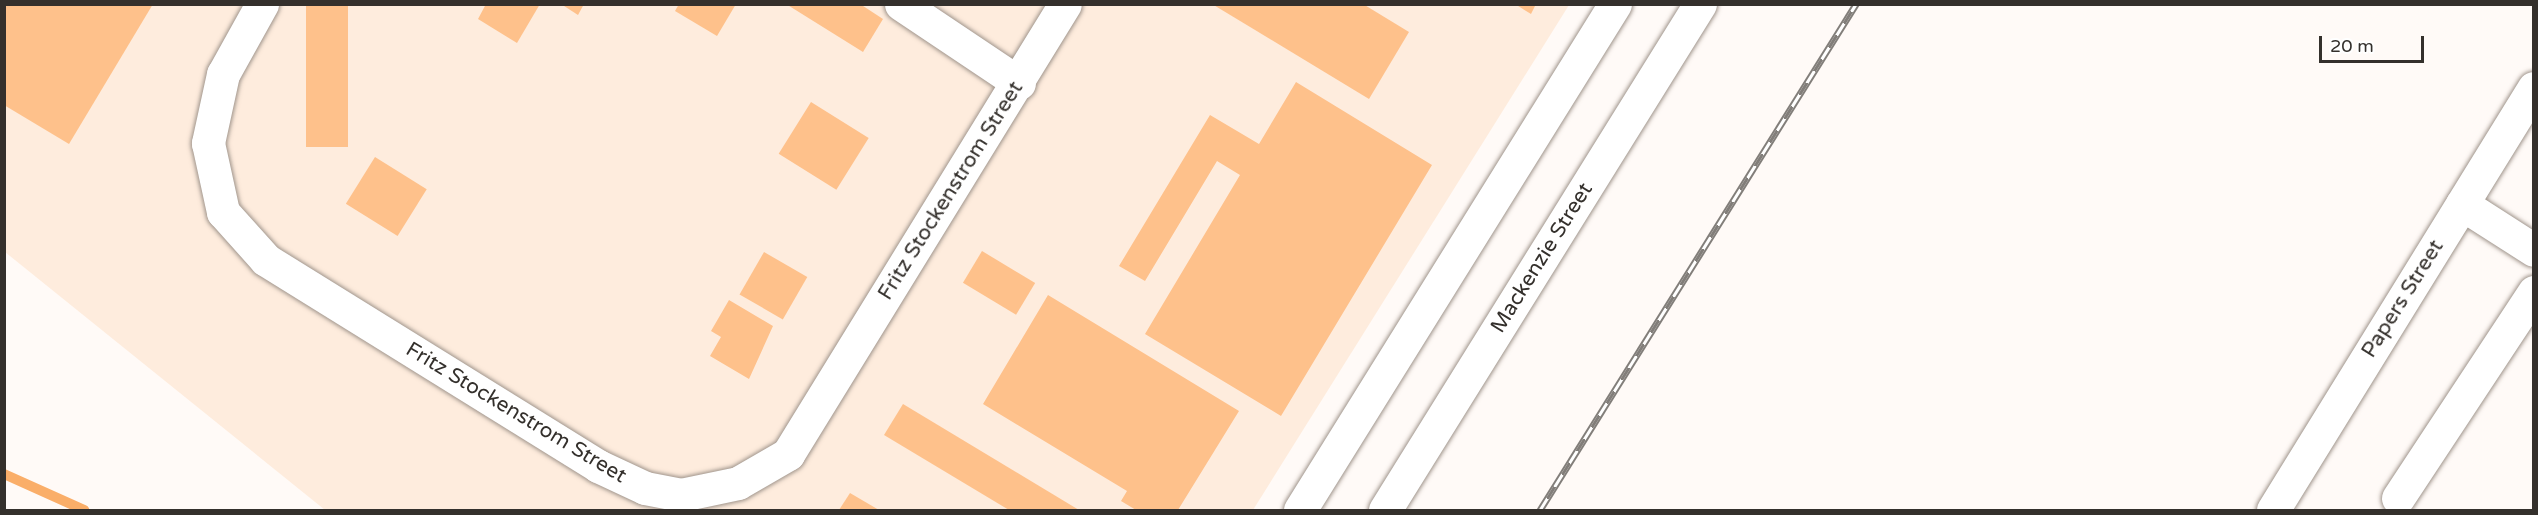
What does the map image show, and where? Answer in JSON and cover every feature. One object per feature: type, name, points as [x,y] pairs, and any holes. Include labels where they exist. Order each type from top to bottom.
[{"type":"street","name":"Fritz Stockenstrom Street","points":[[262,4],[223,74],[208,143],[223,212],[266,260],[598,466],[645,488],[681,495],[738,483],[788,454],[1065,4]]},
{"type":"street","points":[[901,4],[1019,82]]},
{"type":"street","points":[[1300,510],[1614,4]]},
{"type":"street","name":"Mackenzie Street","points":[[1385,510],[1700,4]]},
{"type":"street","name":"Papers Street","points":[[2273,510],[2534,88]]},
{"type":"street","points":[[2462,204],[2534,250]]},
{"type":"street","points":[[2398,498],[2534,292]]},
{"type":"shaded area","points":[[4,5],[1569,5],[1253,510],[325,510],[5,252]]},
{"type":"building","points":[[4,4],[153,4],[69,144],[4,105]]},
{"type":"building","points":[[306,4],[348,4],[348,147],[306,147]]},
{"type":"building","points":[[486,4],[540,4],[517,43],[478,19]]},
{"type":"building","points":[[561,4],[584,4],[578,15]]},
{"type":"building","points":[[679,4],[736,4],[717,36],[675,11]]},
{"type":"building","points":[[786,4],[860,4],[883,19],[863,52]]},
{"type":"building","points":[[1212,4],[1363,4],[1409,32],[1369,99]]},
{"type":"building","points":[[1515,4],[1536,4],[1531,14]]},
{"type":"building","points":[[1296,82],[1432,165],[1281,416],[1145,334],[1240,175],[1217,161],[1145,281],[1119,266],[1210,115],[1259,144]]},
{"type":"building","points":[[811,102],[869,138],[836,190],[779,154]]},
{"type":"building","points":[[375,157],[427,189],[398,236],[346,204]]},
{"type":"building","points":[[982,251],[1035,283],[1016,315],[963,283]]},
{"type":"building","points":[[764,252],[807,277],[783,319],[740,294]]},
{"type":"building","points":[[1048,295],[1239,411],[1178,510],[1136,510],[1121,501],[1127,491],[983,404]]},
{"type":"building","points":[[729,300],[773,326],[749,379],[710,356],[721,337],[711,331]]},
{"type":"building","points":[[903,404],[1079,510],[1009,510],[884,435]]},
{"type":"building","points":[[850,493],[879,510],[839,510]]},
{"type":"waterway","points":[[4,474],[84,510]]},
{"type":"railway","points":[[1540,510],[1856,4]]}]
